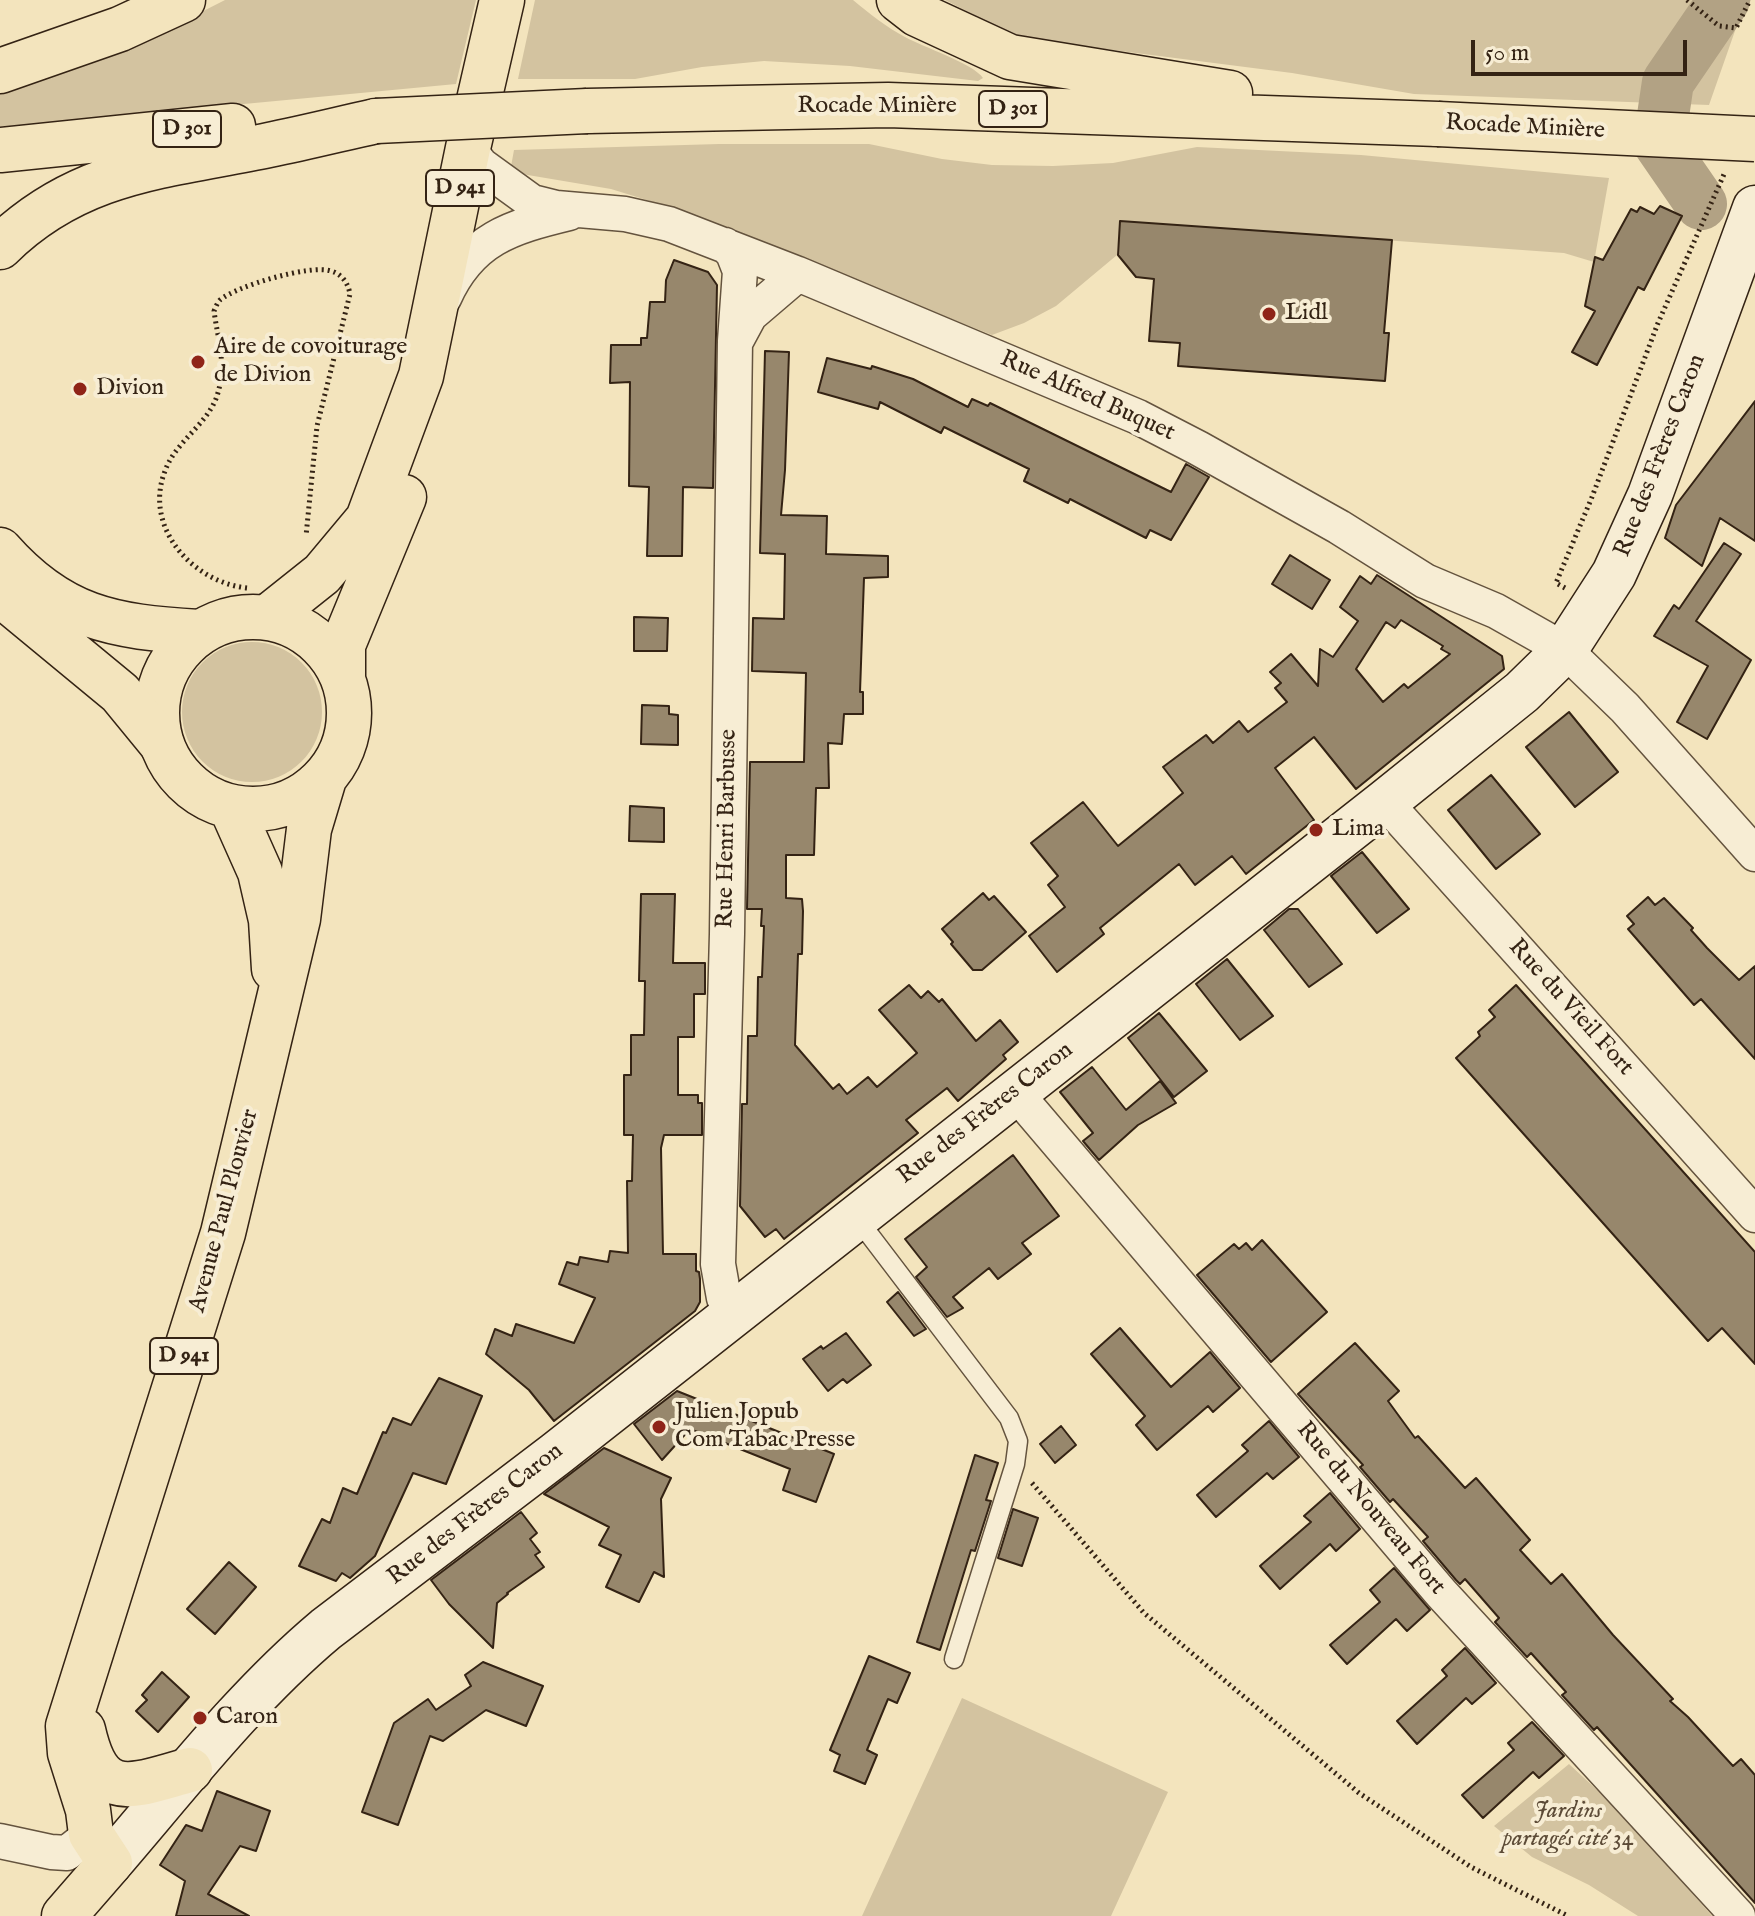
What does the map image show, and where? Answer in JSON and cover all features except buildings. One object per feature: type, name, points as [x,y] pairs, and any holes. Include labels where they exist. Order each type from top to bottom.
[{"type":"main road","points":[[0,71],[120,29],[183,0]]},
{"type":"main road","name":"D 941","points":[[261,602],[322,574],[368,519],[421,376],[502,0]]},
{"type":"main road","points":[[899,0],[917,14],[1010,57],[1438,124]]},
{"type":"main road","name":"Rocade Minière","points":[[0,150],[202,127],[587,111],[888,105],[1438,124],[1742,151]]},
{"type":"main road","points":[[0,247],[43,211],[91,186],[190,158],[267,146],[376,121]]},
{"type":"main road","name":"Rue des Frères Caron","points":[[64,1916],[100,1848],[190,1770],[296,1654],[1385,802],[1522,692],[1565,650],[1614,574],[1650,495],[1755,208]]},
{"type":"main road","name":"D 941","points":[[343,677],[343,645],[406,493],[421,423],[421,376]]},
{"type":"main road","points":[[0,550],[43,592],[75,610],[116,624],[199,632]]},
{"type":"main road","points":[[0,594],[120,693],[161,743]]},
{"type":"main road","points":[[261,602],[326,649],[343,677],[349,704],[348,731],[339,756],[324,779],[296,799],[264,809],[231,807],[208,798],[187,784],[171,765],[161,743],[156,718],[158,693],[167,669],[180,649],[199,632],[244,616],[261,602]]},
{"type":"main road","name":"Avenue Paul Plouvier","points":[[100,1848],[68,1737],[76,1700],[223,1233],[298,919],[309,829],[324,779]]},
{"type":"main road","name":"D 941","points":[[231,807],[260,872],[271,920],[276,1008]]},
{"type":"main road","points":[[76,1700],[91,1758],[113,1782],[134,1786],[190,1770]]},
{"type":"street","name":"Rue Alfred Buquet","points":[[468,148],[489,172],[532,202],[556,208],[625,214],[669,224],[798,274],[1138,417],[1339,527],[1425,581],[1496,611],[1565,650],[1625,708],[1755,854]]},
{"type":"street","name":"Rue Alfred Buquet","points":[[431,328],[452,279],[467,258],[508,232],[531,222],[581,210]]},
{"type":"street","name":"Rue Henri Barbusse","points":[[725,245],[738,260],[740,271],[735,341],[727,934],[718,1264],[724,1298],[734,1313]]},
{"type":"street","points":[[735,341],[750,315],[798,274]]},
{"type":"street","name":"Rue du Vieil Fort","points":[[1385,802],[1755,1215]]},
{"type":"street","name":"Rue du Nouveau Fort","points":[[1014,1091],[1441,1593],[1738,1916]]},
{"type":"street","points":[[0,1841],[51,1852],[100,1848]]},
{"type":"lane","points":[[856,1217],[1009,1418],[1018,1441],[1015,1464],[954,1659]]},
{"type":"path","points":[[1687,0],[1719,26],[1736,28],[1750,0]]},
{"type":"path","points":[[1594,605],[1556,583],[1658,323],[1742,151]]},
{"type":"path","points":[[261,602],[202,573],[173,543],[162,521],[161,483],[169,462],[205,418],[218,391],[221,342],[214,311],[220,300],[241,287],[323,269],[341,277],[350,294],[317,426],[305,546],[313,564],[322,574]]},
{"type":"path","points":[[1015,1464],[1144,1613],[1359,1793],[1471,1867],[1568,1916]]},
{"type":"green space","points":[[225,0],[476,0],[456,84],[0,127],[0,81],[164,31]]},
{"type":"green space","points":[[535,0],[853,0],[898,33],[959,62],[983,78],[978,81],[850,66],[764,61],[702,67],[635,79],[518,79]]},
{"type":"green space","points":[[945,0],[1751,0],[1736,28],[1709,105],[1414,94],[1292,73],[1019,38]]},
{"type":"green space","points":[[719,144],[869,144],[942,159],[992,165],[1053,166],[1113,163],[1197,147],[1361,155],[1609,178],[1594,262],[1564,253],[1120,221],[1117,255],[1056,306],[992,335],[676,209],[611,189],[510,172],[514,150]]},
{"type":"green space","points":[[252,642],[279,648],[301,663],[316,685],[322,712],[316,739],[301,761],[279,776],[252,782],[225,776],[203,761],[188,739],[182,712],[188,685],[203,663],[225,648]]},
{"type":"green space","points":[[962,1698],[1168,1792],[1111,1916],[862,1916]]},
{"type":"green space","name":"Jardins partagés cité 34","points":[[1569,1764],[1623,1814],[1712,1916],[1638,1916],[1589,1885],[1532,1857],[1494,1826]]},
{"type":"waterway","points":[[1701,204],[1659,143],[1668,82],[1724,0]]},
{"type":"place","name":"Lidl","points":[[1269,314]]},
{"type":"place","name":"Aire de covoiturage de Divion","points":[[198,362]]},
{"type":"place","name":"Divion","points":[[80,389]]},
{"type":"place","name":"Lima","points":[[1316,830]]},
{"type":"place","name":"Julien Jopub Com Tabac Presse","points":[[659,1427]]},
{"type":"place","name":"Caron","points":[[200,1718]]}]
